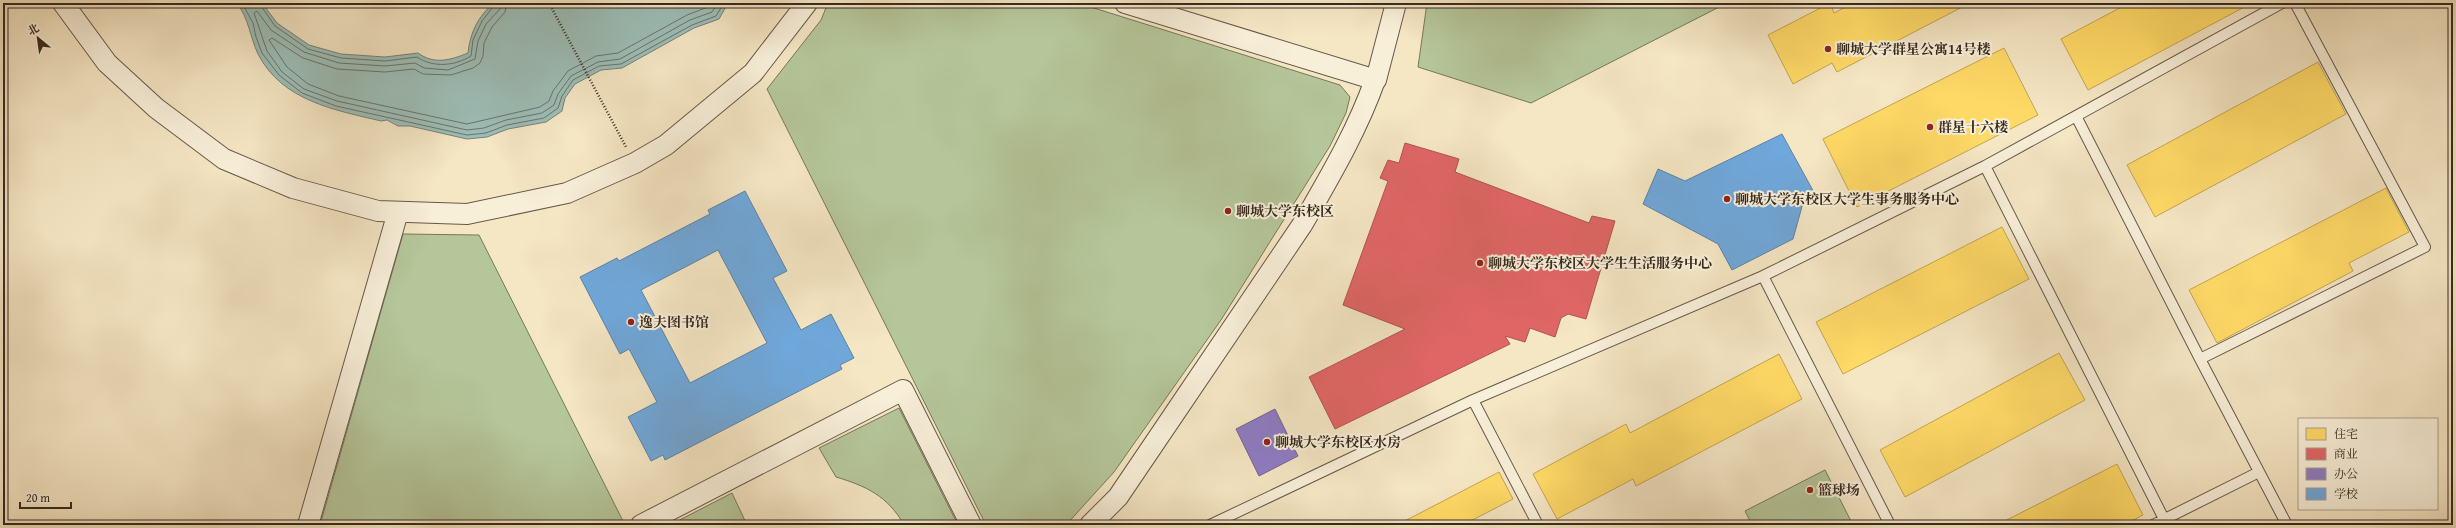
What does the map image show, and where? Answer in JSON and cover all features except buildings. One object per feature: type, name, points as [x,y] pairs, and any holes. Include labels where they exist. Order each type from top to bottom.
[{"type":"street","points":[[63,3],[107,63],[156,108],[224,159],[293,188],[378,211],[467,214],[567,193],[635,163],[666,145],[753,73],[807,3]]},
{"type":"street","points":[[1125,3],[1375,80]]},
{"type":"street","points":[[1090,525],[1118,497],[1302,225],[1361,115],[1375,80],[1396,3]]},
{"type":"street","points":[[308,525],[398,212]]},
{"type":"street","points":[[641,525],[903,390],[971,525]]},
{"type":"lane","points":[[1210,525],[1473,400],[1763,276],[1985,166],[2282,3]]},
{"type":"lane","points":[[2200,359],[2425,247],[2295,3]]},
{"type":"lane","points":[[2076,116],[2200,359],[2287,525]]},
{"type":"lane","points":[[1985,166],[2166,522]]},
{"type":"lane","points":[[1763,276],[1890,525]]},
{"type":"lane","points":[[1473,400],[1538,525]]},
{"type":"lane","points":[[2152,525],[2166,522],[2259,472]]},
{"type":"path","points":[[549,3],[635,163]]},
{"type":"green space","points":[[828,3],[1078,3],[1340,85],[1350,97],[1346,113],[1330,146],[1221,320],[1114,472],[1066,525],[986,525],[767,89],[821,20]]},
{"type":"green space","points":[[1427,3],[1727,3],[1531,103],[1418,67]]},
{"type":"green space","points":[[403,234],[479,235],[625,525],[320,525]]},
{"type":"green space","points":[[899,408],[958,525],[904,525],[898,515],[883,499],[866,488],[836,477],[819,448]]},
{"type":"green space","name":"篮球场","points":[[1825,470],[1853,525],[1752,525],[1745,511]]},
{"type":"green space","points":[[732,493],[747,525],[670,525]]},
{"type":"water","points":[[237,3],[262,3],[277,23],[309,45],[341,54],[385,57],[418,53],[430,59],[443,60],[455,58],[468,53],[473,32],[479,19],[494,3],[728,3],[719,19],[694,28],[622,68],[601,70],[575,84],[565,98],[562,111],[546,122],[508,129],[487,137],[467,139],[410,126],[398,126],[387,120],[381,121],[328,107],[295,93],[281,83],[268,70],[255,48],[247,22]]},
{"type":"place","name":"聊城大学群星公寓14号楼","points":[[1828,49]]},
{"type":"place","name":"群星十六楼","points":[[1930,127]]},
{"type":"place","name":"聊城大学东校区大学生事务服务中心","points":[[1727,199]]},
{"type":"place","name":"聊城大学东校区","points":[[1228,211]]},
{"type":"place","name":"聊城大学东校区大学生生活服务中心","points":[[1480,263]]},
{"type":"place","name":"逸夫图书馆","points":[[631,322]]},
{"type":"place","name":"聊城大学东校区水房","points":[[1267,442]]},
{"type":"place","name":"篮球场","points":[[1810,490]]}]
